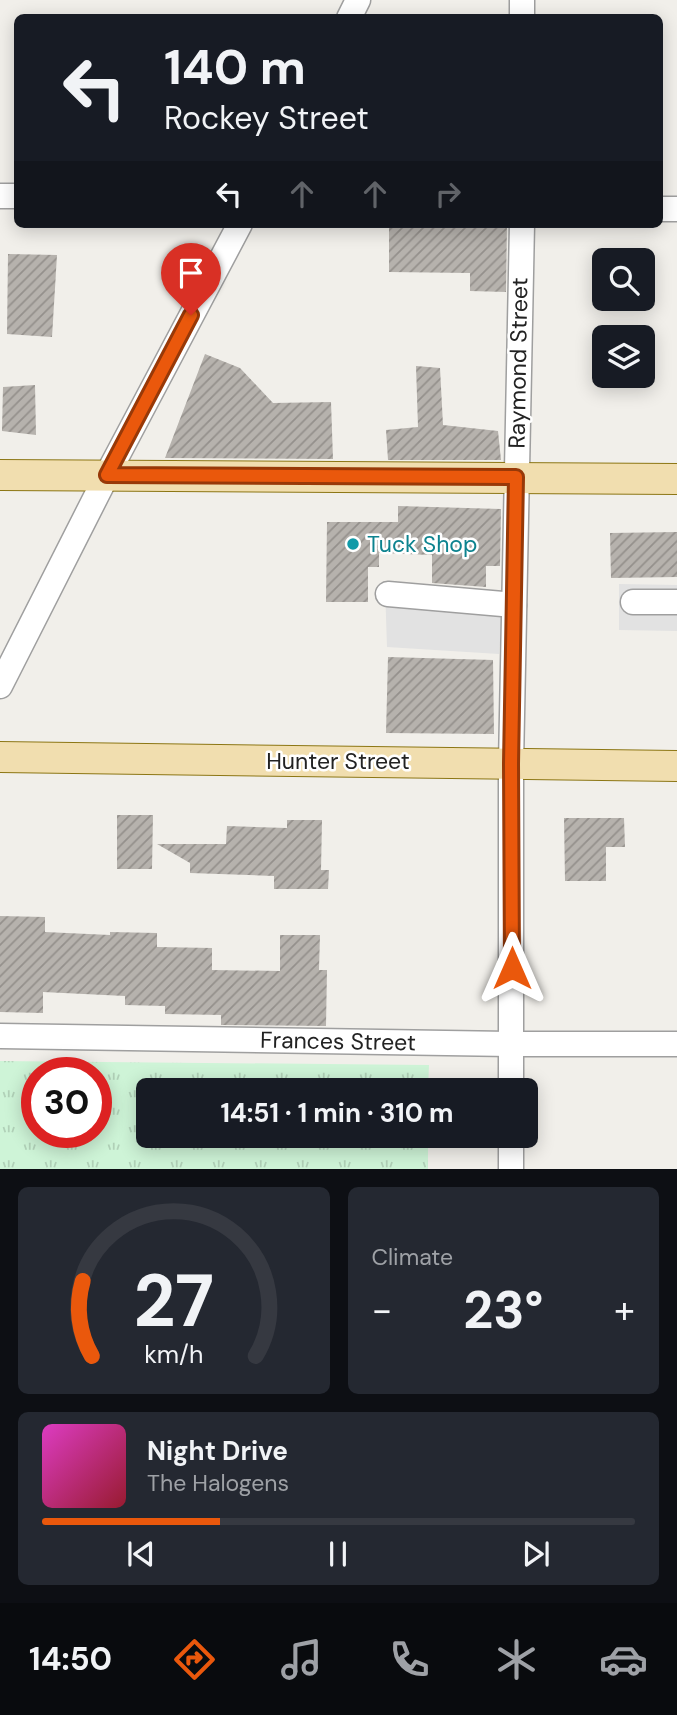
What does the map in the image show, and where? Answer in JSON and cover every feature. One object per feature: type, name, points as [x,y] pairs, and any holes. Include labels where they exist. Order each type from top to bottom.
[{"type":"main road","points":[[0,475],[677,479]]},
{"type":"main road","name":"Hunter Street","points":[[0,757],[677,766]]},
{"type":"street","points":[[0,686],[107,475],[238,228]]},
{"type":"street","name":"Raymond Street","points":[[511,1078],[511,764],[522,228]]},
{"type":"street","points":[[388,594],[514,605]]},
{"type":"street","points":[[633,602],[677,602]]},
{"type":"street","name":"Frances Street","points":[[0,1036],[677,1044]]},
{"type":"street","points":[[511,1148],[511,1169]]},
{"type":"green space","points":[[0,1061],[21,1061],[21,1148],[112,1148],[112,1062],[429,1065],[428,1078],[136,1078],[136,1148],[428,1148],[428,1169],[0,1169]]},
{"type":"shaded area","points":[[619,584],[677,585],[677,631],[619,630]]},
{"type":"shaded area","points":[[385,586],[414,588],[424,610],[475,614],[504,597],[499,654],[387,647]]},
{"type":"building","points":[[389,228],[507,228],[506,292],[470,291],[470,273],[389,272]]},
{"type":"building","points":[[8,254],[57,255],[52,337],[7,334]]},
{"type":"building","points":[[205,354],[240,368],[273,403],[331,402],[333,459],[165,458]]},
{"type":"building","points":[[416,366],[440,368],[443,425],[498,431],[501,460],[388,460],[386,430],[418,427]]},
{"type":"building","points":[[35,385],[36,435],[2,431],[3,387]]},
{"type":"building","points":[[398,506],[501,509],[500,566],[486,566],[486,587],[432,583],[432,555],[379,553],[379,567],[368,567],[368,602],[326,602],[327,522],[398,522]]},
{"type":"building","points":[[677,532],[677,577],[611,578],[610,533]]},
{"type":"building","points":[[388,657],[493,660],[494,734],[386,733]]},
{"type":"building","points":[[117,815],[153,815],[152,869],[117,869]]},
{"type":"building","points":[[564,818],[624,818],[625,847],[606,847],[606,881],[565,881]]},
{"type":"building","points":[[287,820],[322,820],[321,870],[329,870],[328,889],[274,889],[274,876],[190,873],[190,863],[157,844],[226,844],[227,826],[287,828]]},
{"type":"building","points":[[0,916],[45,917],[45,932],[110,935],[110,932],[157,933],[157,947],[212,948],[212,970],[280,971],[280,935],[320,935],[319,970],[327,970],[326,1026],[221,1025],[221,1015],[165,1014],[165,1006],[125,1005],[125,996],[43,992],[43,1013],[0,1012]]},
{"type":"place","name":"Tuck Shop","points":[[353,544]]},
{"type":"route","points":[[191,315],[107,475],[516,477],[511,764],[512,968]]}]
